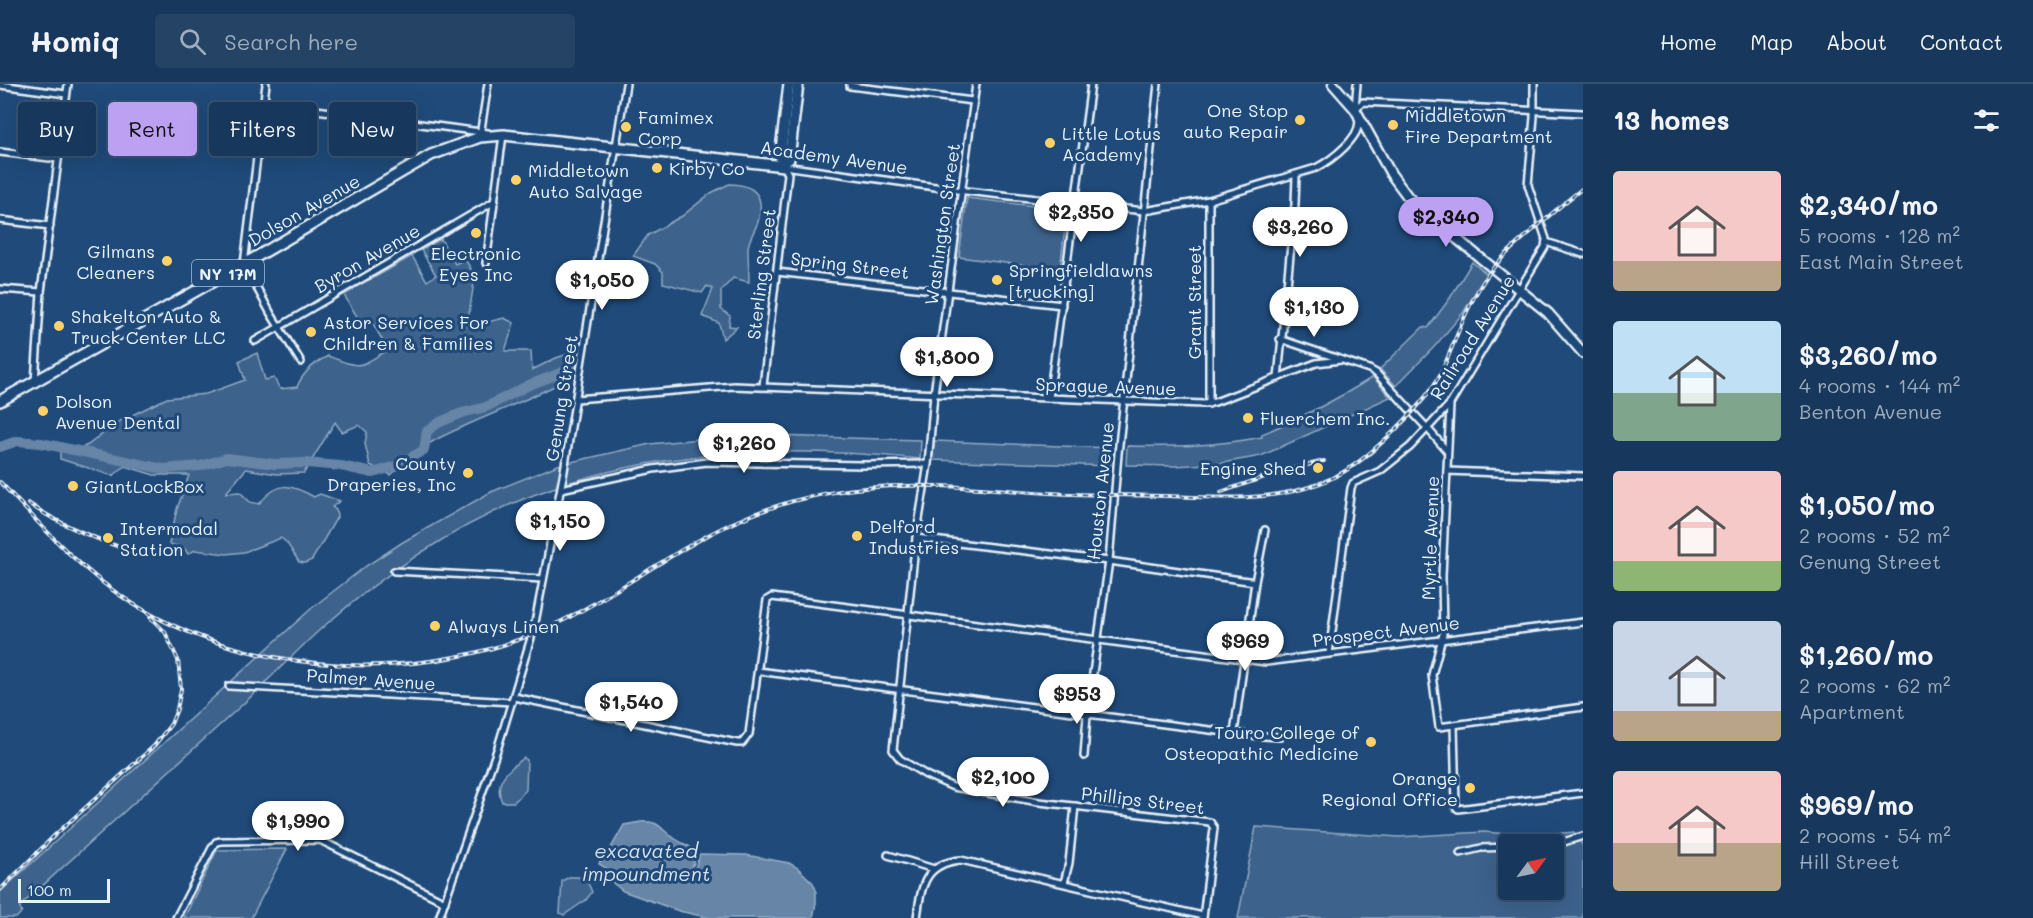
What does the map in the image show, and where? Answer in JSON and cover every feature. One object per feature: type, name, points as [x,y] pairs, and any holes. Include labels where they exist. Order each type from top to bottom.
[{"type":"main road","points":[[789,84],[780,158],[784,164],[789,159],[798,84]]},
{"type":"main road","points":[[1333,84],[1355,109],[1390,174],[1408,197],[1548,313],[1583,353]]},
{"type":"main road","name":"Dolson Avenue","points":[[0,401],[244,264],[431,155],[480,135],[504,135]]},
{"type":"main road","name":"Academy Avenue","points":[[504,135],[784,164]]},
{"type":"street","points":[[35,382],[41,292],[68,84]]},
{"type":"street","points":[[264,102],[266,84]]},
{"type":"street","points":[[317,111],[480,135],[488,84]]},
{"type":"street","name":"Genung Street","points":[[439,918],[513,699],[534,628],[561,489],[626,84]]},
{"type":"street","points":[[850,84],[850,86],[973,101]]},
{"type":"street","name":"Washington Street","points":[[899,689],[916,538],[928,464],[934,394],[976,84]]},
{"type":"street","points":[[1049,398],[1074,204],[1080,180],[1091,84]]},
{"type":"street","name":"Houston Avenue","points":[[1084,756],[1087,715],[1109,561],[1158,84]]},
{"type":"street","name":"Academy Avenue","points":[[784,164],[962,190],[1144,211],[1209,200],[1296,176],[1329,161],[1357,132],[1360,123],[1355,109],[1357,84]]},
{"type":"street","points":[[1534,84],[1528,185],[1546,242],[1583,254]]},
{"type":"street","points":[[0,85],[66,94]]},
{"type":"street","points":[[1355,109],[1363,102],[1583,113]]},
{"type":"street","points":[[486,263],[504,135]]},
{"type":"street","points":[[0,152],[58,159]]},
{"type":"street","points":[[257,156],[243,257],[244,264],[301,362]]},
{"type":"street","name":"Sterling Street","points":[[763,386],[788,174],[784,164]]},
{"type":"street","points":[[1278,378],[1296,176]]},
{"type":"street","name":"Grant Street","points":[[1209,200],[1209,404]]},
{"type":"street","name":"Byron Avenue","points":[[255,341],[495,201]]},
{"type":"street","points":[[0,220],[50,226]]},
{"type":"street","name":"Railroad Avenue","points":[[1329,654],[1353,483],[1380,471],[1396,459],[1428,429],[1450,404],[1546,242]]},
{"type":"street","name":"Spring Street","points":[[777,272],[1062,305]]},
{"type":"street","points":[[0,289],[41,292]]},
{"type":"street","points":[[1280,339],[1369,369],[1428,429],[1447,452]]},
{"type":"street","name":"Sprague Avenue","points":[[576,399],[734,386],[763,386],[1209,404],[1316,363],[1341,360]]},
{"type":"street","name":"Myrtle Avenue","points":[[1450,404],[1442,576],[1443,634],[1432,675],[1439,727],[1454,725]]},
{"type":"street","points":[[561,489],[654,468],[707,462],[928,464]]},
{"type":"street","points":[[1447,471],[1583,476]]},
{"type":"street","points":[[1234,733],[1265,530]]},
{"type":"street","points":[[916,538],[1109,561],[1256,582]]},
{"type":"street","points":[[394,571],[543,579]]},
{"type":"street","name":"Prospect Avenue","points":[[758,671],[768,599],[775,597],[1266,662],[1583,622]]},
{"type":"street","points":[[513,699],[736,743],[744,741],[749,734],[758,671],[1087,715],[1280,737]]},
{"type":"street","name":"Palmer Avenue","points":[[229,686],[513,699]]},
{"type":"street","name":"Phillips Street","points":[[899,689],[892,746],[894,753],[926,775],[953,788],[1213,824],[1203,917]]},
{"type":"street","points":[[1583,708],[1454,725],[1456,807],[1461,809],[1583,793]]},
{"type":"street","points":[[1064,883],[1069,863],[1075,806]]},
{"type":"street","points":[[1564,842],[1583,836]]},
{"type":"street","points":[[176,918],[212,848],[216,842],[221,841],[320,840],[445,902]]},
{"type":"street","points":[[1460,853],[1481,848],[1498,847]]},
{"type":"street","points":[[888,855],[934,869]]},
{"type":"street","points":[[917,918],[922,886],[934,869],[948,861],[966,860],[1203,917]]},
{"type":"shaded area","points":[[729,184],[750,188],[758,196],[760,209],[758,222],[748,245],[749,282],[733,278],[721,291],[721,309],[730,316],[729,326],[737,327],[723,339],[719,323],[702,316],[713,289],[707,286],[702,293],[663,283],[663,272],[655,264],[633,256],[648,235],[682,216],[711,193]]},
{"type":"shaded area","points":[[967,198],[1067,210],[1060,270],[959,257]]},
{"type":"shaded area","points":[[441,239],[455,264],[465,259],[475,276],[467,327],[504,318],[514,323],[505,351],[531,351],[532,370],[577,351],[576,360],[557,371],[565,372],[566,380],[439,438],[420,450],[391,475],[370,465],[365,444],[367,432],[359,425],[342,432],[335,422],[304,473],[277,474],[246,469],[226,493],[240,492],[250,502],[259,504],[272,491],[291,487],[314,497],[320,494],[340,501],[332,507],[336,510],[337,517],[312,560],[305,563],[299,562],[281,538],[244,552],[226,554],[195,550],[188,554],[184,548],[169,544],[177,509],[189,475],[154,475],[125,466],[113,476],[60,459],[60,451],[73,451],[88,445],[116,423],[167,398],[206,394],[245,380],[239,361],[257,353],[265,380],[274,378],[280,389],[297,387],[310,368],[328,356],[359,365],[388,350],[373,324],[362,318],[359,320],[344,295],[353,290],[352,286],[372,279],[412,256],[427,281],[436,275],[421,250]]},
{"type":"shaded area","points":[[1472,262],[1487,274],[1463,313],[1396,386],[1380,369],[1423,327],[1428,328]]},
{"type":"shaded area","points":[[1373,377],[1390,397],[1261,456],[1222,463],[1175,466],[1126,465],[1127,446],[1195,445],[1262,437],[1262,434],[1319,408]]},
{"type":"shaded area","points":[[738,435],[921,440],[920,459],[787,452],[698,456],[611,471],[568,483],[501,509],[438,542],[378,582],[350,604],[19,907],[22,912],[16,918],[0,918],[0,892],[313,607],[366,566],[403,542],[491,492],[558,465],[650,444]]},
{"type":"shaded area","points":[[934,441],[1112,448],[1110,466],[932,460]]},
{"type":"shaded area","points":[[524,758],[527,760],[526,790],[514,802],[502,802],[499,788],[501,782],[508,771]]},
{"type":"shaded area","points":[[1256,827],[1399,837],[1484,832],[1508,834],[1498,834],[1498,900],[1564,900],[1564,834],[1553,834],[1574,832],[1583,846],[1583,918],[1238,918]]},
{"type":"shaded area","points":[[287,849],[251,918],[184,918],[217,850]]},
{"type":"shaded area","points":[[569,877],[578,877],[587,881],[592,892],[586,900],[564,915],[560,913],[562,881]]},
{"type":"water","name":"excavated impoundment","points":[[641,822],[657,824],[669,835],[695,850],[690,875],[693,874],[700,854],[746,855],[789,863],[798,868],[813,883],[816,890],[813,918],[710,918],[679,911],[623,891],[613,883],[606,868],[599,864],[604,860],[624,825]]},
{"type":"waterway","points":[[0,447],[17,441],[41,443],[163,469],[200,466],[227,458],[275,464],[306,463],[341,466],[373,473],[396,466],[424,450],[427,431],[440,422],[486,407],[529,385],[574,368]]},
{"type":"railway","points":[[0,482],[60,545],[92,574],[127,600],[176,627],[229,646],[286,659],[344,665],[402,664],[460,656],[515,641],[566,619],[697,541],[734,522],[789,502],[826,493],[888,486],[934,486],[1063,494],[1232,498],[1276,494],[1318,484],[1338,475],[1365,457],[1410,415],[1441,373],[1460,326],[1488,274],[1513,247],[1583,188]]},
{"type":"railway","points":[[1221,492],[1282,471],[1324,461]]},
{"type":"railway","points":[[28,503],[76,530],[128,550]]},
{"type":"railway","points":[[0,890],[55,835],[154,746],[171,724],[181,689],[178,660],[165,632],[150,617]]},
{"type":"place","name":"One Stop auto Repair","points":[[1300,120]]},
{"type":"place","name":"Middletown Fire Department","points":[[1393,125]]},
{"type":"place","name":"Famimex Corp","points":[[626,127]]},
{"type":"place","name":"Little Lotus Academy","points":[[1050,143]]},
{"type":"place","name":"Kirby Co","points":[[657,168]]},
{"type":"place","name":"Middletown Auto Salvage","points":[[516,180]]},
{"type":"place","name":"Electronic Eyes Inc","points":[[476,233]]},
{"type":"place","name":"Gilmans Cleaners","points":[[167,261]]},
{"type":"place","name":"Springfieldlawns [trucking]","points":[[997,280]]},
{"type":"place","name":"Shakelton Auto & Truck Center LLC","points":[[59,326]]},
{"type":"place","name":"Astor Services For Children & Families","points":[[311,332]]},
{"type":"place","name":"Dolson Avenue Dental","points":[[43,411]]},
{"type":"place","name":"Fluerchem Inc.","points":[[1248,418]]},
{"type":"place","name":"Engine Shed","points":[[1318,468]]},
{"type":"place","name":"County Draperies, Inc","points":[[468,473]]},
{"type":"place","name":"GiantLockBox","points":[[73,486]]},
{"type":"place","name":"Delford Industries","points":[[857,536]]},
{"type":"place","name":"Intermodal Station","points":[[108,538]]},
{"type":"place","name":"Always Linen","points":[[435,626]]},
{"type":"place","name":"Touro College of Osteopathic Medicine","points":[[1371,742]]},
{"type":"place","name":"Orange Regional Office","points":[[1470,788]]}]
